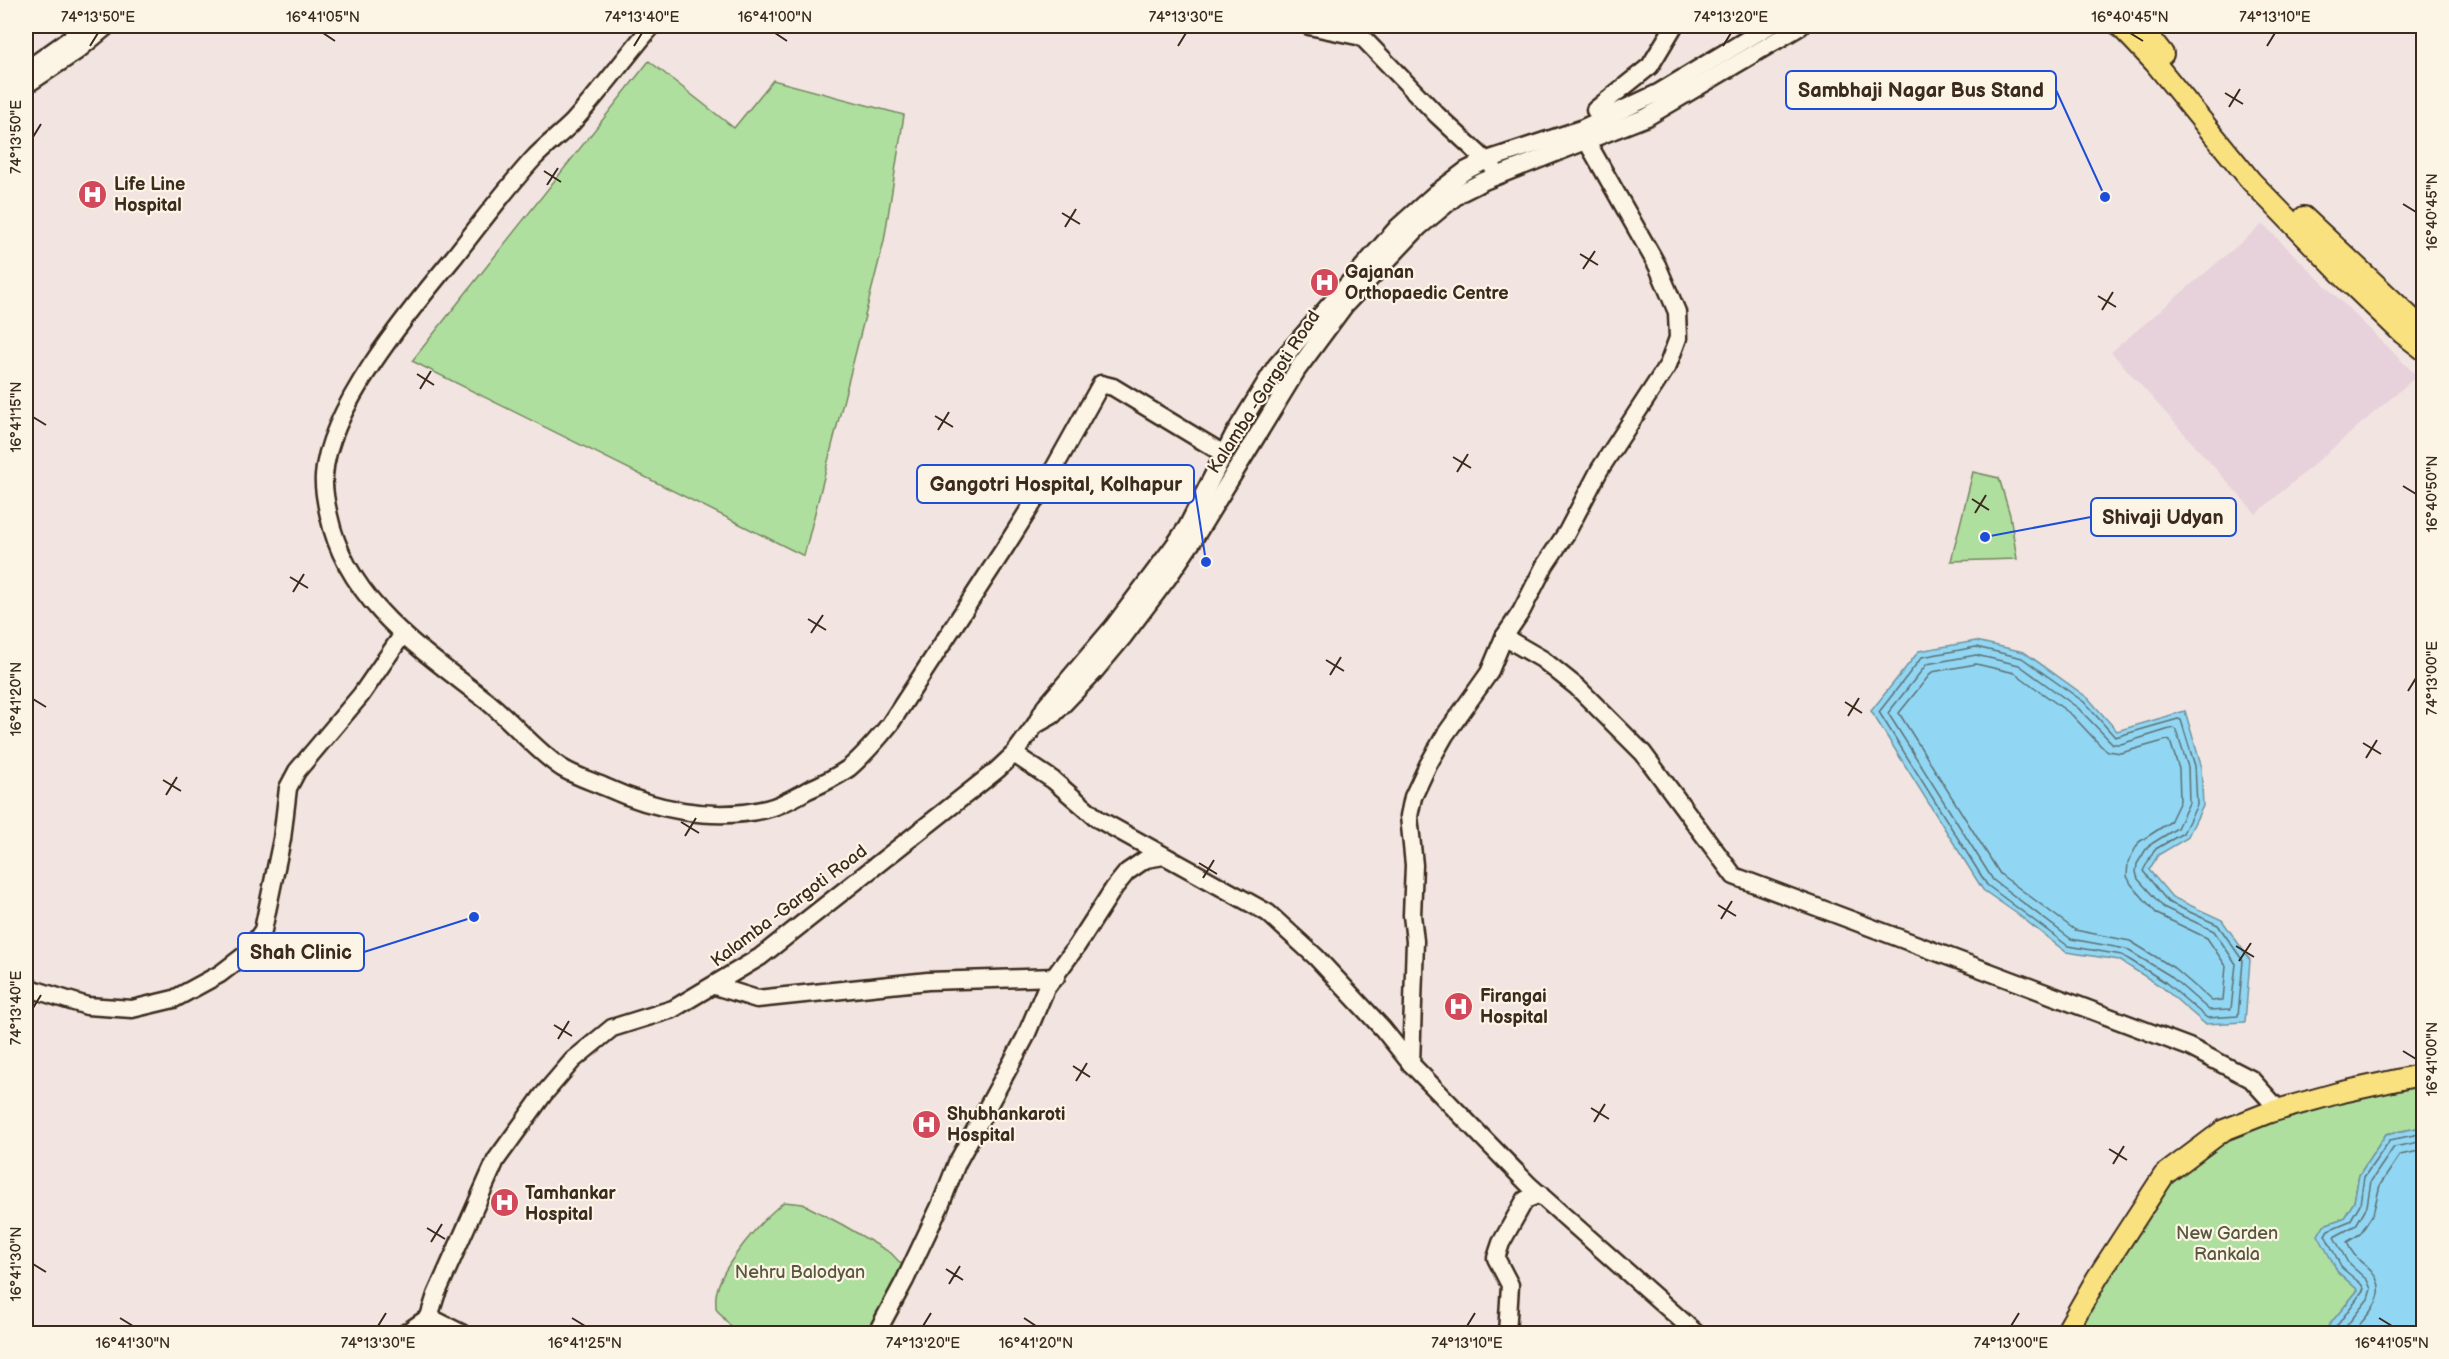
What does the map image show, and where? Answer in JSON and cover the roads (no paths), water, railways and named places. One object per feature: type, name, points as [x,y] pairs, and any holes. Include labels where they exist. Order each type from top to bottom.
[{"type":"main road","points":[[2120,26],[2155,63],[2251,182],[2348,281],[2402,333],[2424,350]]},
{"type":"main road","points":[[2141,26],[2268,182],[2424,330]]},
{"type":"main road","points":[[2066,1334],[2097,1278],[2164,1175],[2224,1130],[2279,1110],[2338,1093],[2424,1074]]},
{"type":"street","points":[[26,70],[79,34],[107,26]]},
{"type":"street","points":[[652,26],[571,124],[536,156],[512,183],[426,290],[362,381],[338,424],[324,476],[326,500],[334,537],[360,588],[371,603],[443,669],[486,700],[512,726],[567,771],[631,799],[696,812],[733,813],[769,809],[830,780],[848,768],[870,748],[890,724],[1047,481],[1101,384],[1113,387],[1224,454]]},
{"type":"street","points":[[1309,26],[1362,37],[1437,115],[1487,160],[1500,175]]},
{"type":"street","points":[[1595,110],[1650,66],[1674,26]]},
{"type":"street","name":"Kalamba -Gargoti Road","points":[[1036,724],[1053,715],[1124,636],[1192,542],[1297,370],[1321,335],[1345,305],[1419,227],[1460,194],[1584,135],[1769,26]]},
{"type":"street","name":"Kalamba -Gargoti Road","points":[[429,1317],[436,1295],[496,1160],[555,1079],[573,1060],[612,1028],[673,1009],[715,986],[760,957],[997,770],[1014,754],[1036,724],[1045,707],[1113,627],[1187,527],[1224,454],[1276,366],[1395,231],[1436,192],[1465,171],[1487,160],[1647,117],[1801,26]]},
{"type":"street","points":[[26,85],[79,34]]},
{"type":"street","points":[[1412,1064],[1415,941],[1412,915],[1414,865],[1409,816],[1413,797],[1445,735],[1489,673],[1504,637],[1521,612],[1545,565],[1567,532],[1600,469],[1668,365],[1678,338],[1677,312],[1657,265],[1584,135]]},
{"type":"street","points":[[26,987],[87,1006],[132,1009],[174,999],[220,974],[246,954],[263,930],[282,839],[288,788],[297,771],[361,695],[403,634]]},
{"type":"street","points":[[1504,637],[1542,659],[1577,687],[1644,753],[1734,876],[2189,1047],[2251,1079],[2279,1110]]},
{"type":"street","points":[[1014,754],[1053,780],[1098,819],[1268,913],[1344,987],[1412,1064],[1540,1194],[1697,1334]]},
{"type":"street","points":[[876,1334],[895,1303],[940,1206],[957,1163],[1025,1038],[1046,988],[1056,977],[1114,888],[1127,872],[1146,860],[1164,856]]},
{"type":"street","points":[[715,986],[757,999],[928,981],[1056,977]]},
{"type":"street","points":[[1507,1334],[1510,1285],[1496,1258],[1500,1243],[1525,1200],[1540,1194]]},
{"type":"street","points":[[404,1334],[429,1317],[463,1334]]},
{"type":"water","points":[[1976,641],[2024,652],[2088,698],[2117,731],[2185,711],[2201,765],[2203,806],[2187,838],[2158,855],[2149,870],[2172,897],[2222,920],[2250,960],[2245,1022],[2205,1024],[2162,987],[2119,960],[2066,952],[1983,890],[1871,711],[1919,651]]},
{"type":"water","points":[[2423,1127],[2423,1333],[2326,1333],[2325,1330],[2358,1290],[2338,1272],[2318,1235],[2324,1225],[2344,1218],[2354,1202],[2359,1175],[2386,1134]]},
{"type":"place","name":"Life Line Hospital","points":[[93,194]]},
{"type":"place","name":"Sambhaji Nagar Bus Stand","points":[[2105,197]]},
{"type":"place","name":"Gajanan Orthopaedic Centre","points":[[1324,282]]},
{"type":"place","name":"Shivaji Udyan","points":[[1985,537]]},
{"type":"place","name":"Gangotri Hospital, Kolhapur","points":[[1206,562]]},
{"type":"place","name":"Shah Clinic","points":[[474,917]]},
{"type":"place","name":"Firangai Hospital","points":[[1459,1006]]},
{"type":"place","name":"Shubhankaroti Hospital","points":[[926,1124]]},
{"type":"place","name":"Tamhankar Hospital","points":[[504,1203]]},
{"type":"park label","name":"New Garden Rankala","points":[[2227,1243]]},
{"type":"park label","name":"Nehru Balodyan","points":[[800,1272]]}]
